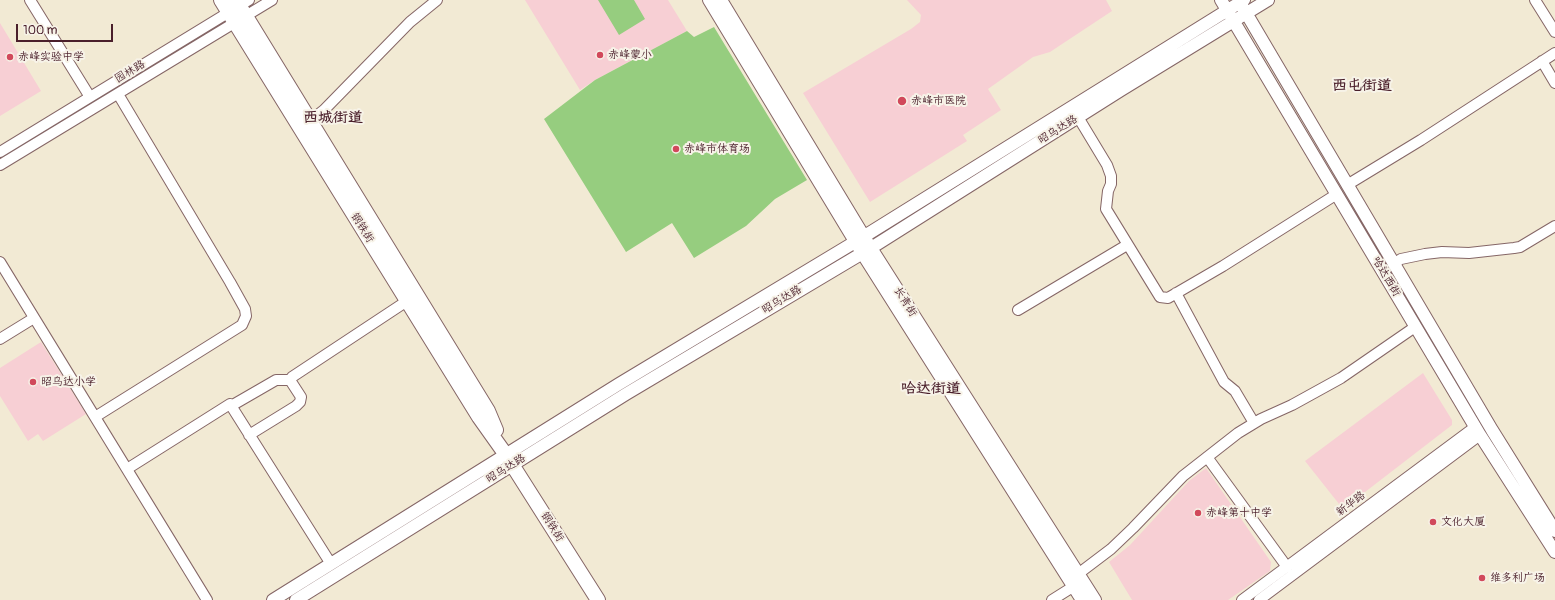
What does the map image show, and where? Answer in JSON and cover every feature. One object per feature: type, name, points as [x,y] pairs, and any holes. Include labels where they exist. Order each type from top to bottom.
[{"type":"highway","name":"钢铁街","points":[[221,0],[239,9],[310,121],[488,412],[510,460]]},
{"type":"highway","name":"钢铁街","points":[[239,9],[407,301],[479,417],[510,460],[598,600]]},
{"type":"main road","name":"长青街","points":[[709,0],[859,239]]},
{"type":"main road","name":"长青街","points":[[721,0],[866,251],[1078,581],[1094,600]]},
{"type":"main road","name":"昭乌达路","points":[[273,600],[331,564],[626,394],[866,251],[1078,117],[1268,0]]},
{"type":"main road","name":"昭乌达路","points":[[296,600],[510,460],[626,380],[859,239],[1224,5],[1240,1]]},
{"type":"main road","name":"哈达西街","points":[[1240,1],[1492,430],[1555,531]]},
{"type":"main road","name":"哈达西街","points":[[1224,5],[1415,327],[1478,431],[1555,552]]},
{"type":"main road","name":"长青街","points":[[1078,581],[1082,600]]},
{"type":"street","points":[[30,0],[90,97]]},
{"type":"street","name":"园林路","points":[[0,152],[239,9],[272,0]]},
{"type":"street","points":[[310,121],[324,110],[410,22],[437,0]]},
{"type":"street","points":[[1535,0],[1555,32]]},
{"type":"street","name":"园林路","points":[[0,165],[118,94],[239,9]]},
{"type":"street","points":[[1347,185],[1421,140],[1555,53]]},
{"type":"street","points":[[1542,61],[1555,83]]},
{"type":"street","points":[[95,417],[242,324],[246,316],[245,309],[230,282],[118,94]]},
{"type":"street","points":[[1078,117],[1107,165],[1111,176],[1106,209],[1160,297],[1168,298],[1223,266],[1337,194]]},
{"type":"street","points":[[1394,264],[1401,259],[1425,254],[1442,252],[1469,253],[1520,247],[1555,226]]},
{"type":"street","points":[[1018,310],[1127,245]]},
{"type":"street","points":[[0,262],[207,600]]},
{"type":"street","points":[[1176,293],[1224,382],[1231,386],[1235,391],[1254,423]]},
{"type":"street","points":[[127,468],[230,404],[231,406],[276,380],[290,380],[292,377],[407,301]]},
{"type":"street","points":[[0,339],[34,318]]},
{"type":"street","points":[[1052,600],[1078,581],[1133,528],[1183,476],[1238,433],[1254,423],[1292,405],[1341,378],[1415,327]]},
{"type":"street","points":[[249,435],[300,402],[300,397],[290,380]]},
{"type":"street","points":[[231,406],[331,564]]},
{"type":"street","name":"新华路","points":[[1242,600],[1478,431]]},
{"type":"street","name":"新华路","points":[[1259,600],[1478,431]]},
{"type":"street","points":[[1208,457],[1287,567]]},
{"type":"shaded area","name":"赤峰蒙小","points":[[525,0],[668,0],[687,31],[595,80],[580,90]]},
{"type":"shaded area","name":"赤峰市医院","points":[[907,0],[1106,0],[1112,11],[1050,52],[1033,57],[988,89],[1001,110],[963,135],[967,141],[870,202],[803,93],[911,29],[920,22],[921,15]]},
{"type":"shaded area","name":"赤峰实验中学","points":[[0,23],[41,91],[0,116]]},
{"type":"shaded area","name":"昭乌达小学","points":[[41,342],[86,414],[43,441],[38,434],[28,441],[0,396],[0,368]]},
{"type":"shaded area","points":[[1423,373],[1452,420],[1452,425],[1343,509],[1305,461]]},
{"type":"shaded area","name":"赤峰第十中学","points":[[1206,468],[1271,562],[1270,571],[1228,600],[1132,600],[1109,562],[1130,545],[1189,481]]},
{"type":"green space","points":[[598,0],[634,0],[645,19],[619,35]]},
{"type":"green space","name":"赤峰市体育场","points":[[714,27],[807,180],[775,199],[746,226],[694,258],[672,223],[626,252],[544,119],[595,80],[687,31],[694,37]]},
{"type":"place","name":"赤峰蒙小","points":[[600,55]]},
{"type":"place","name":"赤峰实验中学","points":[[10,57]]},
{"type":"place","name":"赤峰市医院","points":[[902,101]]},
{"type":"place","name":"赤峰市体育场","points":[[676,149]]},
{"type":"place","name":"昭乌达小学","points":[[33,382]]},
{"type":"place","name":"赤峰第十中学","points":[[1198,513]]},
{"type":"place","name":"文化大厦","points":[[1433,522]]},
{"type":"place","name":"维多利广场","points":[[1482,578]]},
{"type":"district","name":"西屯街道","points":[[1362,86]]},
{"type":"district","name":"西城街道","points":[[333,118]]},
{"type":"district","name":"哈达街道","points":[[931,389]]}]
